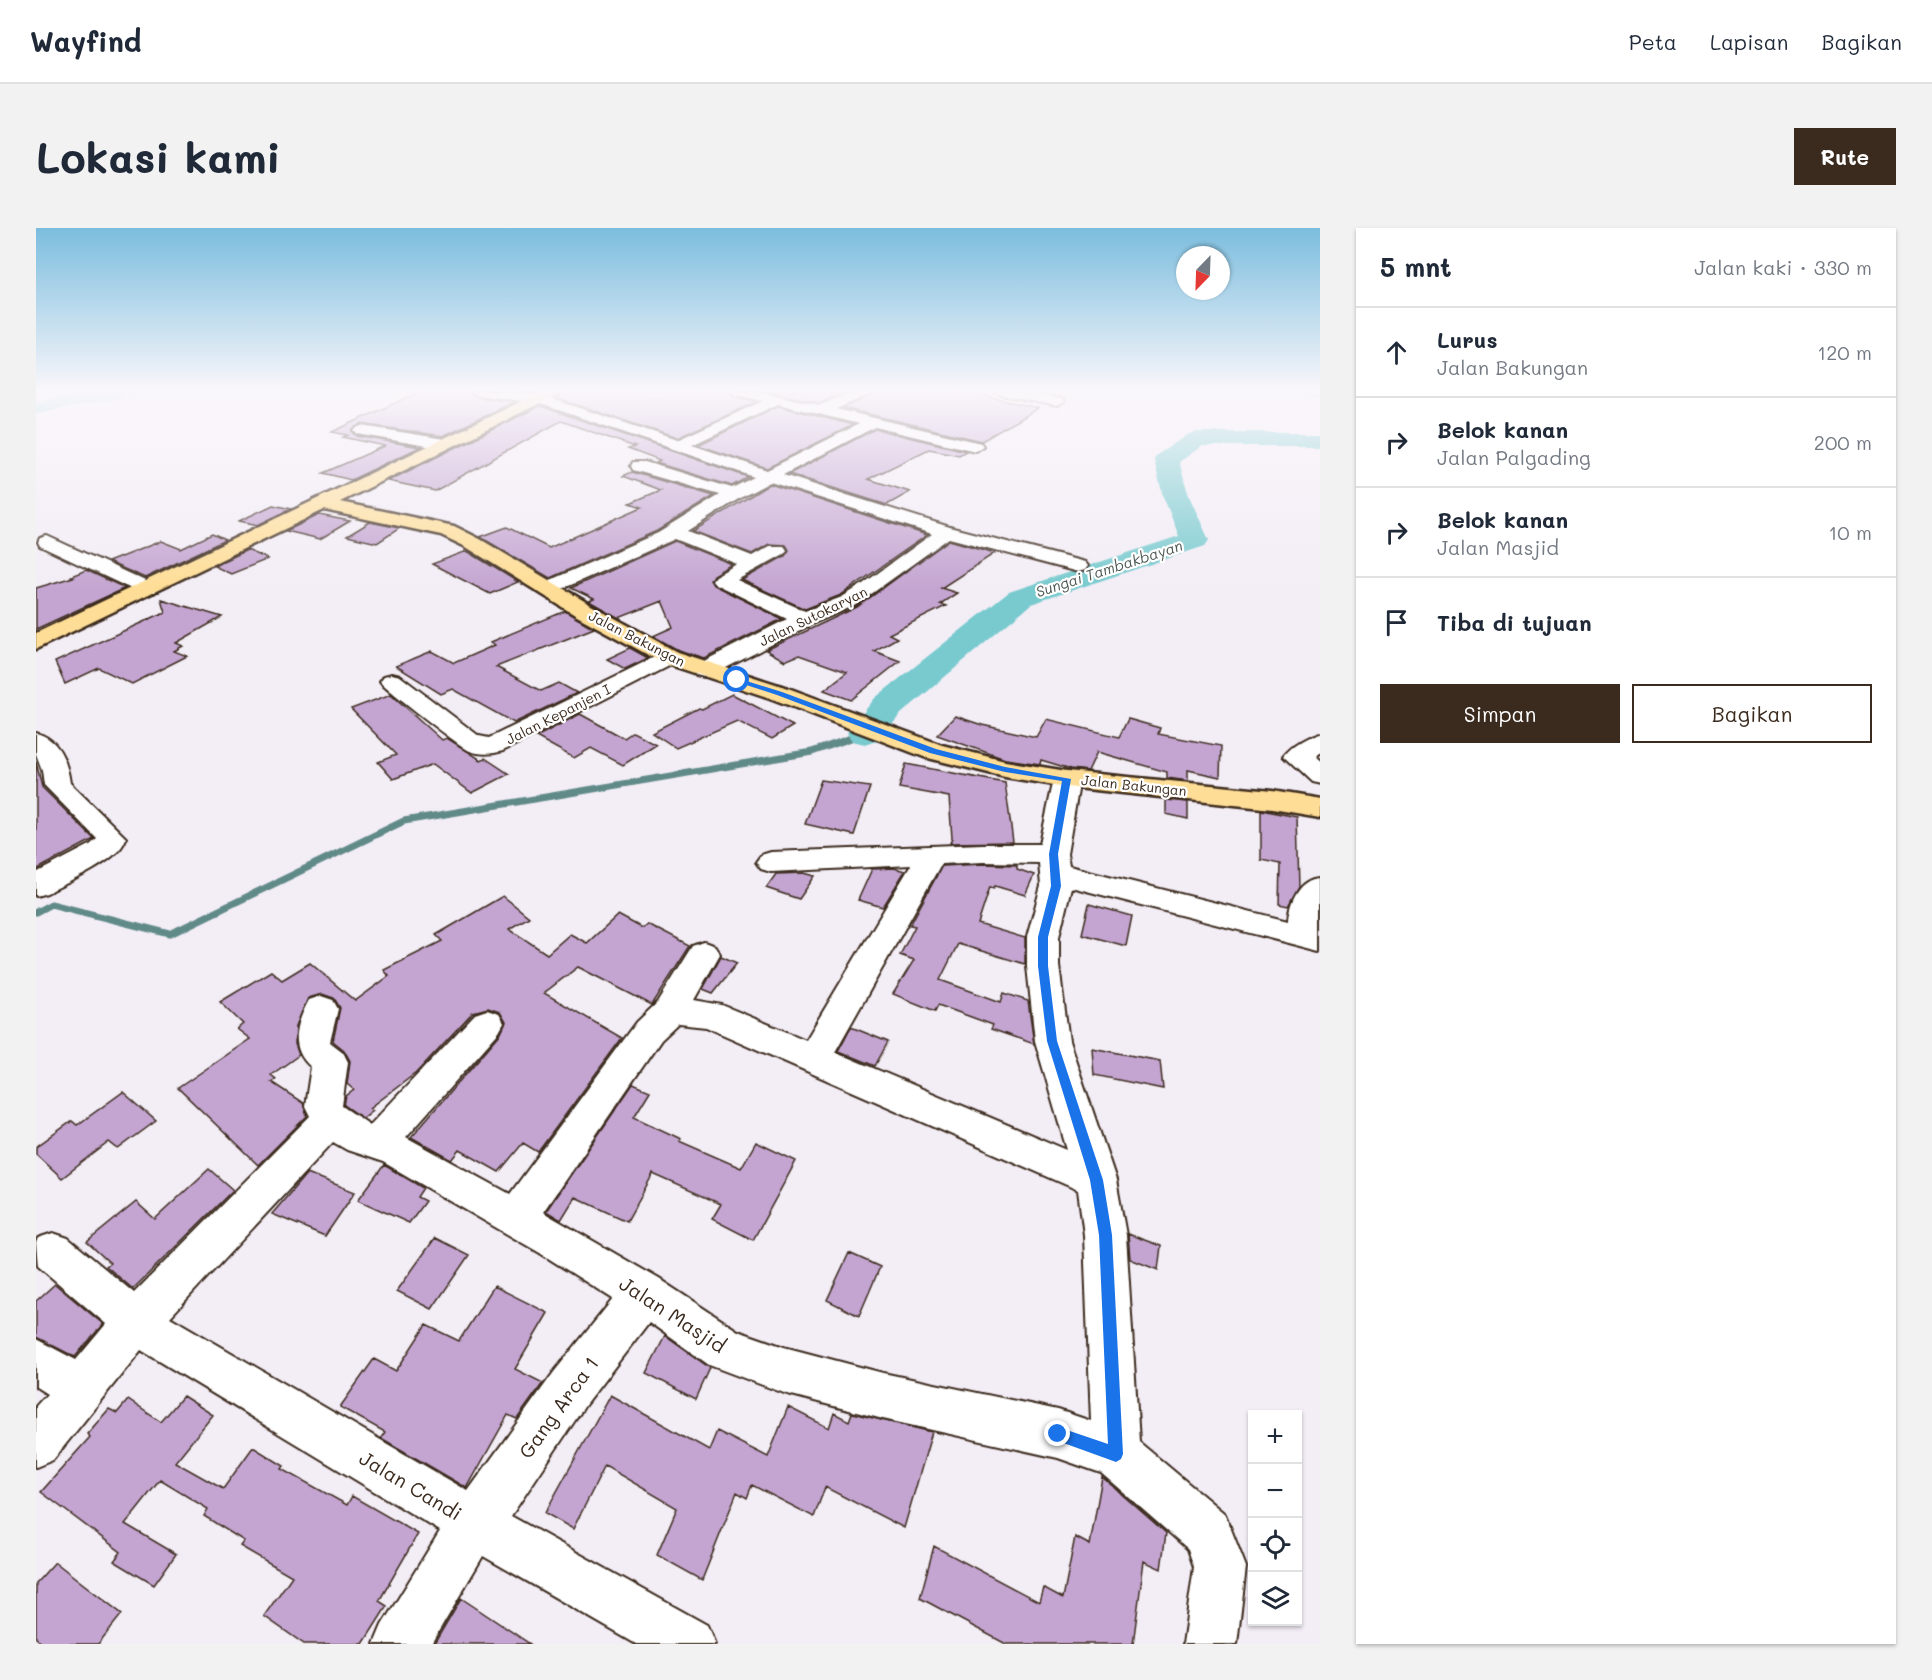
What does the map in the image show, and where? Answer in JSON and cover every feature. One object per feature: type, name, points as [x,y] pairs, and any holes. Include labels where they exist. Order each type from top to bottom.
[{"type":"main road","points":[[36,642],[419,457]]},
{"type":"main road","name":"Jalan Bakungan","points":[[324,504],[447,530],[669,657],[779,693],[900,740],[1005,770],[1066,779],[1272,800],[1320,808]]},
{"type":"street","points":[[710,457],[946,532],[1078,566]]},
{"type":"street","points":[[548,588],[675,532],[734,494],[803,457]]},
{"type":"street","points":[[639,466],[734,494]]},
{"type":"street","points":[[675,532],[752,563]]},
{"type":"street","name":"Jalan Sutokaryan","points":[[704,670],[867,590],[946,532]]},
{"type":"street","points":[[47,542],[147,589]]},
{"type":"street","points":[[777,550],[722,580],[804,620]]},
{"type":"street","name":"Jalan Kepanjen I","points":[[392,681],[470,741],[479,746],[494,746],[669,657]]},
{"type":"street","points":[[36,741],[48,751],[55,770],[57,785],[112,838],[111,842],[100,852],[36,886]]},
{"type":"street","points":[[1320,741],[1296,756],[1320,777]]},
{"type":"street","points":[[1066,779],[1055,864],[1056,886],[1043,937],[1043,966],[1052,1041],[1096,1180],[1106,1235],[1116,1454],[1207,1533],[1220,1568],[1210,1644]]},
{"type":"street","points":[[771,862],[983,853],[1055,864],[1312,938]]},
{"type":"street","points":[[813,1059],[932,855]]},
{"type":"street","points":[[1312,938],[1303,919],[1306,900],[1318,886]]},
{"type":"street","points":[[516,1218],[649,1031],[669,1011],[704,954]]},
{"type":"street","points":[[36,1443],[136,1322],[330,1119],[323,1106],[330,1062],[314,1049],[313,1042],[321,1009]]},
{"type":"street","points":[[669,1011],[710,1014],[1096,1180]]},
{"type":"street","points":[[378,1142],[487,1023]]},
{"type":"street","name":"Jalan Masjid","points":[[330,1119],[360,1139],[378,1142],[394,1149],[516,1218],[644,1294],[724,1349],[784,1370],[894,1399],[1058,1434],[1116,1454]]},
{"type":"street","name":"Jalan Candi","points":[[53,1252],[136,1322],[476,1524],[688,1644]]},
{"type":"street","name":"Gang Arca 1","points":[[401,1644],[453,1556],[570,1388],[644,1294]]},
{"type":"street","points":[[36,1362],[82,1389]]},
{"type":"building","points":[[360,457],[399,457],[351,480],[323,473]]},
{"type":"building","points":[[436,457],[496,457],[435,491],[388,481]]},
{"type":"building","points":[[650,457],[690,457],[748,477],[732,486],[656,463],[660,461]]},
{"type":"building","points":[[734,457],[789,457],[767,468]]},
{"type":"building","points":[[821,457],[913,457],[868,479],[910,492],[887,505],[789,474]]},
{"type":"building","points":[[632,472],[714,496],[657,531],[550,578],[480,537],[507,527],[549,548],[642,507],[630,503],[661,490],[623,476]]},
{"type":"building","points":[[770,484],[927,535],[841,595],[805,609],[742,580],[785,556],[789,550],[786,545],[769,544],[752,554],[693,531]]},
{"type":"building","points":[[273,505],[291,509],[258,525],[239,521]]},
{"type":"building","points":[[319,515],[350,521],[320,539],[286,531]]},
{"type":"building","points":[[370,522],[400,528],[377,543],[347,536]]},
{"type":"building","points":[[212,534],[225,540],[145,578],[108,562],[161,541],[181,549]]},
{"type":"building","points":[[949,540],[995,553],[941,588],[957,593],[940,604],[946,606],[889,634],[897,638],[874,651],[900,661],[851,700],[824,690],[847,672],[799,655],[785,661],[766,650],[857,607]]},
{"type":"building","points":[[675,541],[732,564],[713,575],[710,580],[713,585],[782,619],[704,658],[678,650],[653,636],[673,627],[662,601],[619,618],[589,601],[594,599],[571,588]]},
{"type":"building","points":[[247,550],[268,559],[231,574],[214,566]]},
{"type":"building","points":[[467,551],[518,582],[490,594],[432,564]]},
{"type":"building","points":[[86,570],[125,588],[36,629],[36,588],[73,577],[71,576]]},
{"type":"building","points":[[161,599],[222,617],[176,643],[183,646],[174,651],[187,656],[132,684],[99,668],[65,684],[55,662],[165,612]]},
{"type":"building","points":[[565,611],[594,628],[496,667],[541,691],[559,683],[577,693],[514,723],[453,689],[441,694],[396,666],[432,651],[454,663],[495,645],[491,642]]},
{"type":"building","points":[[630,648],[648,658],[625,669],[607,659]]},
{"type":"building","points":[[391,694],[442,740],[447,738],[481,760],[485,758],[509,774],[472,793],[433,764],[393,779],[378,762],[396,755],[351,709]]},
{"type":"building","points":[[732,694],[793,726],[772,739],[737,721],[676,748],[652,732],[699,708],[702,709]]},
{"type":"building","points":[[580,714],[624,738],[633,732],[656,744],[623,765],[591,748],[574,758],[536,737]]},
{"type":"building","points":[[955,716],[982,725],[1036,737],[1046,719],[1119,737],[1128,719],[1160,728],[1158,734],[1221,746],[1220,777],[1188,770],[1188,781],[1167,778],[1167,772],[1097,752],[1088,771],[1071,769],[1041,760],[1040,764],[1005,759],[937,735]]},
{"type":"building","points":[[36,762],[42,787],[94,839],[36,870]]},
{"type":"building","points":[[906,764],[1005,783],[1013,842],[950,843],[952,838],[949,797],[899,788]]},
{"type":"building","points":[[821,780],[870,787],[854,835],[805,824]]},
{"type":"building","points":[[1166,800],[1188,802],[1188,819],[1166,814]]},
{"type":"building","points":[[1261,810],[1297,817],[1299,886],[1288,906],[1279,904],[1280,864],[1261,860]]},
{"type":"building","points":[[1017,865],[1017,869],[1034,875],[1025,895],[995,886],[990,887],[978,924],[1025,938],[1025,964],[958,944],[940,980],[1001,1002],[1004,993],[1028,1001],[1034,1044],[991,1029],[993,1025],[938,1005],[935,1011],[893,994],[914,960],[900,955],[915,926],[910,925],[942,866]]},
{"type":"building","points":[[894,868],[905,871],[883,907],[858,900],[872,869]]},
{"type":"building","points":[[804,873],[815,876],[799,899],[766,888],[776,874]]},
{"type":"building","points":[[503,896],[529,917],[509,929],[547,954],[570,934],[587,943],[618,915],[642,928],[647,924],[690,946],[652,1005],[578,967],[544,993],[622,1038],[538,1152],[523,1143],[499,1172],[460,1150],[452,1160],[411,1137],[501,1033],[506,1022],[500,1012],[488,1008],[473,1012],[416,1073],[370,1108],[373,1110],[363,1118],[344,1105],[346,1096],[354,1090],[347,1084],[350,1061],[344,1050],[333,1041],[340,1008],[334,998],[322,994],[308,998],[296,1026],[295,1044],[299,1055],[271,1075],[276,1079],[271,1082],[303,1103],[307,1116],[258,1165],[178,1088],[250,1039],[237,1029],[243,1024],[220,1002],[271,971],[282,980],[310,963],[355,1001],[389,976],[384,970],[442,941],[436,935]]},
{"type":"building","points":[[1089,904],[1132,916],[1126,946],[1082,934]]},
{"type":"building","points":[[721,956],[737,963],[713,993],[703,989]]},
{"type":"building","points":[[851,1027],[888,1042],[875,1066],[838,1051]]},
{"type":"building","points":[[1092,1048],[1160,1061],[1163,1089],[1094,1075]]},
{"type":"building","points":[[633,1084],[650,1091],[634,1117],[681,1139],[679,1141],[741,1168],[756,1142],[796,1161],[753,1240],[712,1219],[721,1204],[653,1174],[627,1221],[575,1197],[561,1220],[546,1211]]},
{"type":"building","points":[[123,1092],[156,1121],[118,1149],[109,1142],[62,1178],[36,1154],[36,1147],[72,1121],[77,1125]]},
{"type":"building","points":[[384,1165],[423,1188],[417,1197],[425,1201],[409,1223],[358,1200]]},
{"type":"building","points":[[209,1169],[233,1190],[133,1289],[106,1266],[110,1263],[87,1242],[136,1202],[155,1219]]},
{"type":"building","points":[[307,1173],[355,1192],[325,1236],[272,1214]]},
{"type":"building","points":[[1128,1234],[1161,1246],[1158,1270],[1130,1259]]},
{"type":"building","points":[[435,1238],[469,1255],[432,1309],[397,1291]]},
{"type":"building","points":[[849,1253],[880,1267],[859,1316],[827,1300]]},
{"type":"building","points":[[55,1284],[103,1324],[75,1357],[36,1337],[36,1301]]},
{"type":"building","points":[[494,1286],[548,1313],[515,1369],[543,1383],[517,1419],[508,1415],[467,1488],[381,1438],[385,1432],[340,1407],[374,1359],[396,1371],[426,1325],[459,1341]]},
{"type":"building","points":[[665,1336],[710,1368],[696,1399],[646,1373]]},
{"type":"building","points":[[610,1395],[709,1450],[717,1431],[768,1457],[788,1407],[829,1428],[834,1413],[849,1421],[852,1413],[932,1432],[904,1528],[825,1487],[814,1517],[752,1485],[747,1498],[737,1492],[702,1580],[657,1555],[677,1508],[605,1466],[573,1529],[545,1513]]},
{"type":"building","points":[[183,1396],[213,1415],[175,1462],[223,1489],[253,1447],[284,1466],[282,1469],[347,1505],[352,1496],[418,1534],[379,1601],[387,1606],[363,1644],[304,1644],[264,1616],[292,1576],[240,1546],[244,1541],[204,1516],[208,1509],[160,1480],[125,1524],[176,1554],[154,1585],[114,1561],[121,1552],[41,1492],[90,1437],[87,1434],[109,1409],[117,1413],[128,1400],[161,1422]]},
{"type":"building","points":[[1102,1477],[1166,1533],[1161,1569],[1144,1561],[1133,1644],[1006,1644],[920,1598],[934,1546],[1039,1602],[1043,1587],[1063,1598],[1075,1537],[1090,1545]]},
{"type":"building","points":[[55,1562],[122,1614],[98,1644],[43,1644],[36,1638],[36,1583]]},
{"type":"building","points":[[461,1598],[530,1644],[434,1644]]},
{"type":"waterway","name":"Sungai Tambakbayan","points":[[865,733],[888,706],[1020,598],[1195,540],[1176,496],[1166,460],[1170,457]]},
{"type":"waterway","points":[[36,912],[51,904],[170,934],[404,821],[812,752],[865,733]]},
{"type":"route","points":[[737,680],[779,693],[933,751],[1005,770],[1066,779],[1053,854],[1056,886],[1043,937],[1043,966],[1052,1041],[1096,1180],[1106,1235],[1116,1454],[1058,1434]]}]
